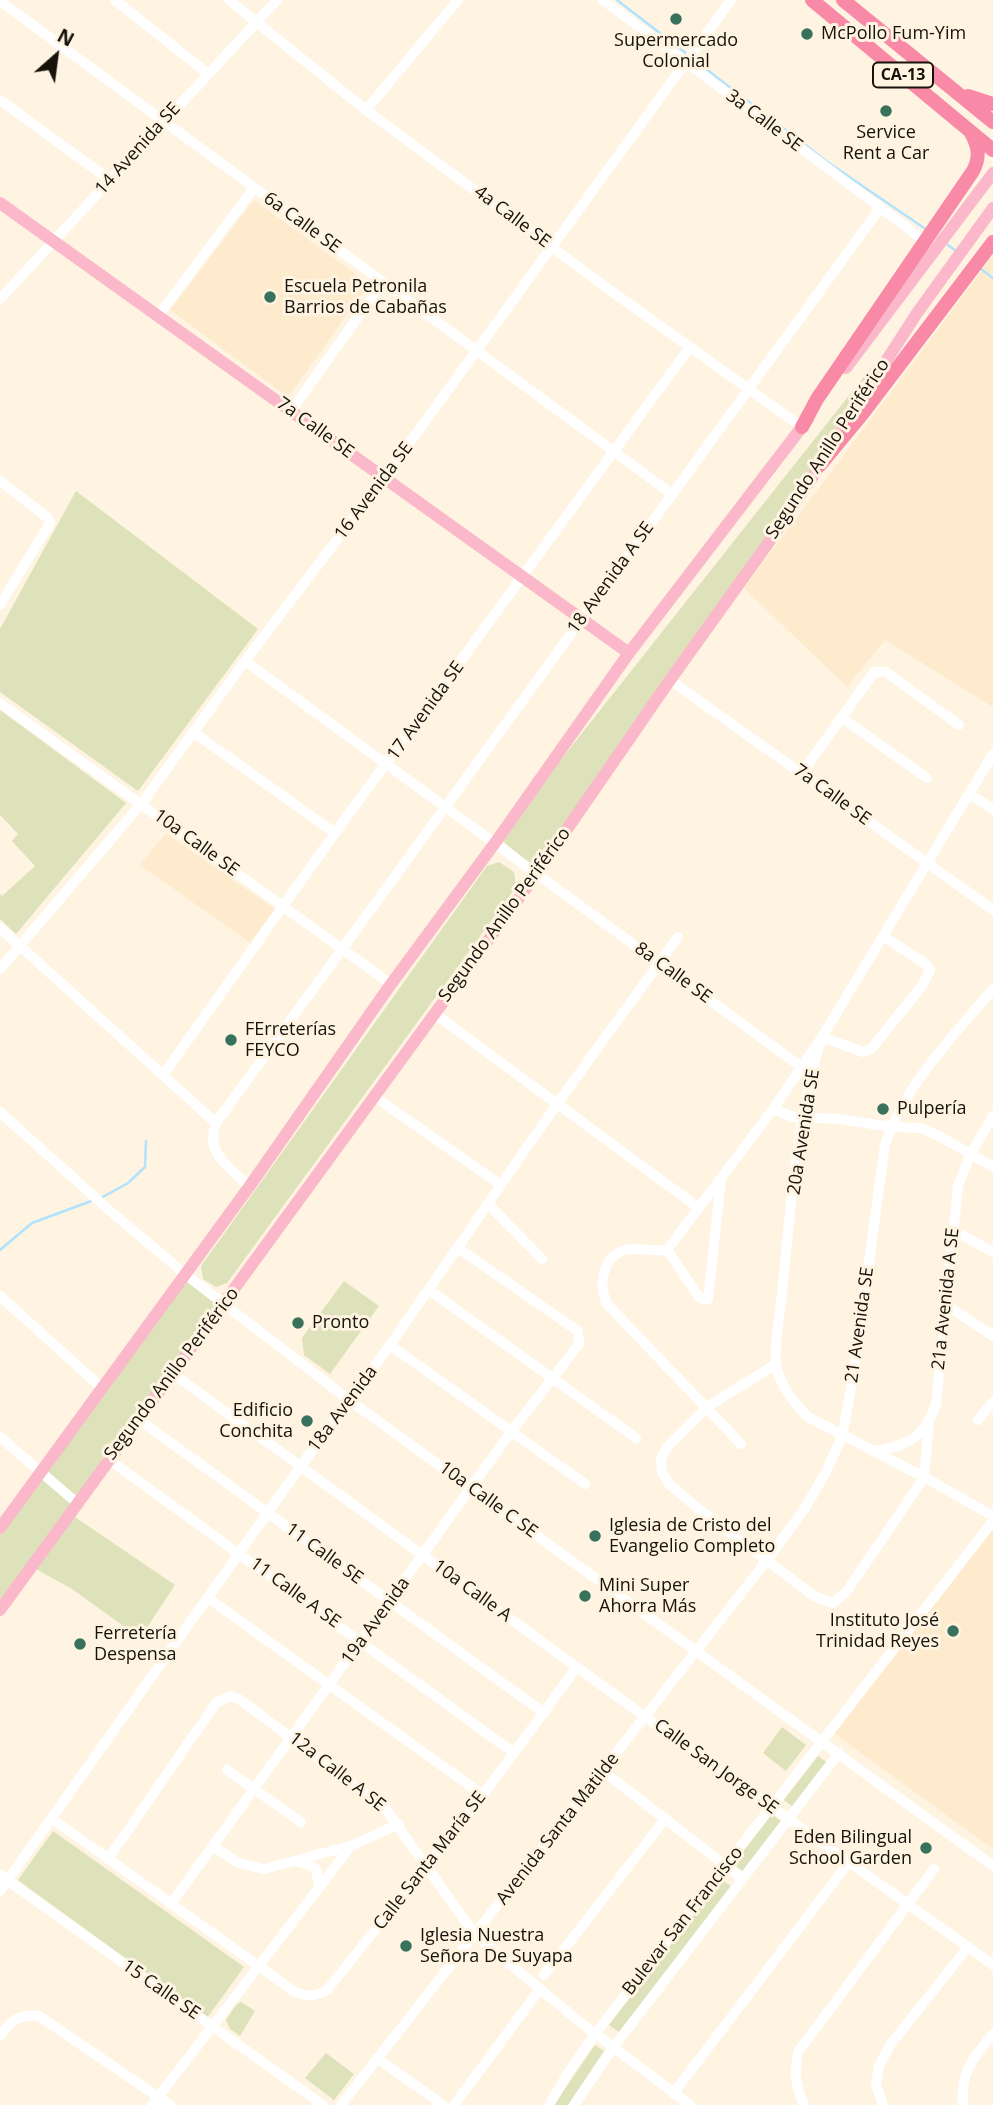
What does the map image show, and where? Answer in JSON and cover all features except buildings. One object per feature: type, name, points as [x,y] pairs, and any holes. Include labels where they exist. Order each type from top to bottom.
[{"type":"highway","name":"CA-13","points":[[812,0],[993,150]]},
{"type":"highway","name":"CA-13","points":[[843,0],[993,122]]},
{"type":"highway","points":[[956,91],[993,104]]},
{"type":"highway","points":[[802,427],[817,399],[975,166],[978,150],[970,131]]},
{"type":"highway","points":[[820,465],[993,242]]},
{"type":"main road","name":"Segundo Anillo Periférico","points":[[0,1528],[249,1187],[629,653],[993,173]]},
{"type":"main road","name":"7a Calle SE","points":[[0,204],[629,653]]},
{"type":"main road","name":"Segundo Anillo Periférico","points":[[0,1610],[536,873],[775,535],[879,369],[993,208]]},
{"type":"street","points":[[115,0],[207,73]]},
{"type":"street","name":"4a Calle SE","points":[[229,0],[366,110],[802,427]]},
{"type":"street","name":"14 Avenida SE","points":[[0,299],[277,0]]},
{"type":"street","points":[[366,110],[458,0]]},
{"type":"street","name":"3a Calle SE","points":[[603,0],[925,242]]},
{"type":"street","name":"16 Avenida SE","points":[[0,969],[142,803],[245,661],[384,478],[732,0]]},
{"type":"street","name":"6a Calle SE","points":[[2,2],[672,494]]},
{"type":"street","points":[[0,100],[110,180]]},
{"type":"street","points":[[159,316],[254,188]]},
{"type":"street","name":"18 Avenida A SE","points":[[216,1123],[880,208]]},
{"type":"street","points":[[291,411],[383,282]]},
{"type":"street","name":"17 Avenida SE","points":[[163,1075],[335,833],[690,347]]},
{"type":"street","points":[[0,481],[48,517],[50,523],[3,593],[0,605]]},
{"type":"street","points":[[245,661],[495,843]]},
{"type":"street","points":[[802,773],[874,673],[879,671],[886,672],[959,725]]},
{"type":"street","name":"7a Calle SE","points":[[670,680],[993,910]]},
{"type":"street","name":"10a Calle SE","points":[[0,703],[391,984]]},
{"type":"street","points":[[842,718],[927,778]]},
{"type":"street","points":[[193,732],[335,833]]},
{"type":"street","name":"20a Avenida SE","points":[[776,1364],[806,1070],[822,1037],[993,754]]},
{"type":"street","points":[[969,794],[993,809]]},
{"type":"street","name":"8a Calle SE","points":[[495,843],[806,1070]]},
{"type":"street","points":[[0,928],[216,1123],[211,1135],[215,1151],[249,1187]]},
{"type":"street","points":[[822,1037],[863,1052],[871,1049],[928,977],[930,970],[926,964],[883,936]]},
{"type":"street","name":"18a Avenida","points":[[0,1891],[4,1878],[51,1818],[390,1345],[557,1104],[678,937]]},
{"type":"street","name":"21 Avenida SE","points":[[696,1651],[768,1559],[805,1508],[826,1472],[842,1436],[855,1365],[885,1145],[891,1127],[913,1088],[993,989]]},
{"type":"street","points":[[435,1014],[699,1208]]},
{"type":"street","points":[[667,1250],[773,1109],[806,1070]]},
{"type":"street","points":[[375,1097],[501,1185]]},
{"type":"street","points":[[773,1109],[793,1117],[841,1119],[891,1127],[921,1128],[993,1167]]},
{"type":"street","name":"10a Calle C SE","points":[[0,1112],[83,1188],[185,1274],[349,1400],[993,1866]]},
{"type":"street","name":"21a Avenida A SE","points":[[924,1477],[929,1424],[936,1404],[958,1186],[971,1153],[993,1116]]},
{"type":"street","points":[[667,1250],[699,1297],[706,1301],[710,1294],[722,1177]]},
{"type":"street","points":[[489,1205],[542,1259]]},
{"type":"street","points":[[953,1230],[993,1252]]},
{"type":"street","name":"19a Avenida","points":[[171,1903],[511,1432],[579,1344],[578,1331],[458,1248]]},
{"type":"street","points":[[667,1250],[623,1251],[613,1258],[606,1268],[602,1280],[603,1294],[607,1304],[741,1444]]},
{"type":"street","points":[[429,1290],[636,1438]]},
{"type":"street","points":[[0,1296],[102,1388]]},
{"type":"street","points":[[945,1304],[993,1336]]},
{"type":"street","points":[[390,1345],[585,1484]]},
{"type":"street","points":[[924,1477],[847,1591],[833,1603],[814,1596],[669,1484],[662,1472],[661,1459],[667,1447],[707,1407],[776,1364],[787,1391],[808,1418],[924,1477],[993,1518]]},
{"type":"street","name":"10a Calle A","points":[[172,1373],[644,1716]]},
{"type":"street","points":[[978,1420],[993,1402]]},
{"type":"street","name":"11 Calle SE","points":[[138,1419],[544,1713]]},
{"type":"street","points":[[872,1451],[915,1438],[929,1424]]},
{"type":"street","points":[[0,1437],[77,1503]]},
{"type":"street","name":"11 Calle A SE","points":[[108,1459],[514,1753]]},
{"type":"street","name":"Bulevar San Francisco","points":[[549,2105],[595,2034],[993,1518]]},
{"type":"street","points":[[208,1598],[483,1795]]},
{"type":"street","name":"Avenida Santa Matilde","points":[[341,2105],[696,1651]]},
{"type":"street","name":"Calle Santa María SE","points":[[258,1968],[295,1993],[304,1996],[322,1993],[328,1989],[483,1795],[577,1667]]},
{"type":"street","name":"12a Calle A SE","points":[[108,1859],[216,1703],[230,1696],[247,1703],[371,1796],[399,1825],[475,1935],[595,2034],[690,2105]]},
{"type":"street","name":"Calle San Jorge SE","points":[[644,1716],[993,1965]]},
{"type":"street","name":"Bulevar San Francisco","points":[[574,2105],[613,2048],[839,1753]]},
{"type":"street","points":[[227,1770],[301,1822]]},
{"type":"street","points":[[603,1771],[743,1879]]},
{"type":"street","points":[[51,1818],[258,1968]]},
{"type":"street","points":[[544,1975],[666,1819]]},
{"type":"street","points":[[213,1846],[238,1863],[264,1869],[351,1846],[399,1825]]},
{"type":"street","points":[[155,2101],[351,1846]]},
{"type":"street","points":[[298,1862],[309,1864],[316,1869],[319,1887]]},
{"type":"street","points":[[673,2094],[849,1862]]},
{"type":"street","points":[[804,2105],[795,2083],[798,2052],[934,1869]]},
{"type":"street","name":"15 Calle SE","points":[[4,1878],[323,2105]]},
{"type":"street","points":[[883,2105],[876,2085],[879,2066],[890,2045],[968,1947]]},
{"type":"street","points":[[454,2105],[540,1989]]},
{"type":"street","points":[[0,2036],[12,2020],[26,2015],[39,2016],[155,2101],[170,2105]]},
{"type":"street","points":[[963,2105],[961,2089],[965,2074],[974,2056],[993,2034]]},
{"type":"street","points":[[377,2058],[443,2105]]},
{"type":"shaded area","name":"Escuela Petronila Barrios de Cabañas","points":[[254,200],[369,284],[288,397],[170,310]]},
{"type":"shaded area","points":[[993,256],[993,707],[885,640],[847,687],[744,588]]},
{"type":"shaded area","points":[[166,833],[276,910],[252,944],[140,865]]},
{"type":"shaded area","name":"Instituto José Trinidad Reyes","points":[[993,1529],[993,1849],[832,1732]]},
{"type":"green space","points":[[874,364],[766,544],[534,867],[499,838]]},
{"type":"green space","points":[[76,491],[258,629],[138,791],[0,692],[0,629]]},
{"type":"green space","points":[[0,710],[126,803],[16,934],[0,919],[0,894],[2,896],[35,866],[12,841],[18,834],[0,815]]},
{"type":"green space","points":[[499,862],[514,872],[516,887],[227,1283],[216,1287],[203,1279],[201,1266],[487,866]]},
{"type":"green space","points":[[182,1278],[218,1305],[76,1502],[41,1472]]},
{"type":"green space","points":[[344,1281],[379,1306],[330,1374],[304,1355],[302,1338]]},
{"type":"green space","points":[[40,1475],[76,1503],[0,1610],[0,1530]]},
{"type":"green space","points":[[72,1515],[175,1585],[140,1638],[72,1589],[34,1568]]},
{"type":"green space","points":[[782,1727],[806,1745],[786,1771],[763,1753]]},
{"type":"green space","points":[[818,1756],[828,1763],[793,1807],[784,1800]]},
{"type":"green space","points":[[772,1814],[782,1822],[744,1872],[733,1864]]},
{"type":"green space","points":[[53,1831],[244,1967],[207,2018],[18,1880]]},
{"type":"green space","points":[[721,1879],[732,1887],[619,2032],[609,2025]]},
{"type":"green space","points":[[241,2002],[255,2011],[240,2036],[230,2029],[226,2020]]},
{"type":"green space","points":[[595,2045],[604,2051],[568,2105],[554,2105]]},
{"type":"green space","points":[[326,2053],[354,2074],[334,2100],[305,2078]]},
{"type":"waterway","points":[[617,0],[687,54]]},
{"type":"waterway","points":[[693,59],[826,161],[927,230]]},
{"type":"waterway","points":[[944,242],[956,251]]},
{"type":"waterway","points":[[981,269],[993,278]]},
{"type":"waterway","points":[[101,1198],[128,1183],[145,1167],[146,1141]]},
{"type":"waterway","points":[[0,1250],[32,1223],[94,1200]]},
{"type":"place","name":"Supermercado Colonial","points":[[676,19]]},
{"type":"place","name":"McPollo Fum-Yim","points":[[807,34]]},
{"type":"place","name":"Service Rent a Car","points":[[886,111]]},
{"type":"place","name":"Escuela Petronila Barrios de Cabañas","points":[[270,297]]},
{"type":"place","name":"FErreterías FEYCO","points":[[231,1040]]},
{"type":"place","name":"Pulpería","points":[[883,1109]]},
{"type":"place","name":"Pronto","points":[[298,1323]]},
{"type":"place","name":"Edificio Conchita","points":[[307,1421]]},
{"type":"place","name":"Iglesia de Cristo del Evangelio Completo","points":[[595,1536]]},
{"type":"place","name":"Mini Super Ahorra Más","points":[[585,1596]]},
{"type":"place","name":"Instituto José Trinidad Reyes","points":[[953,1631]]},
{"type":"place","name":"Ferretería Despensa","points":[[80,1644]]},
{"type":"place","name":"Eden Bilingual School Garden","points":[[926,1848]]},
{"type":"place","name":"Iglesia Nuestra Señora De Suyapa","points":[[406,1946]]}]
